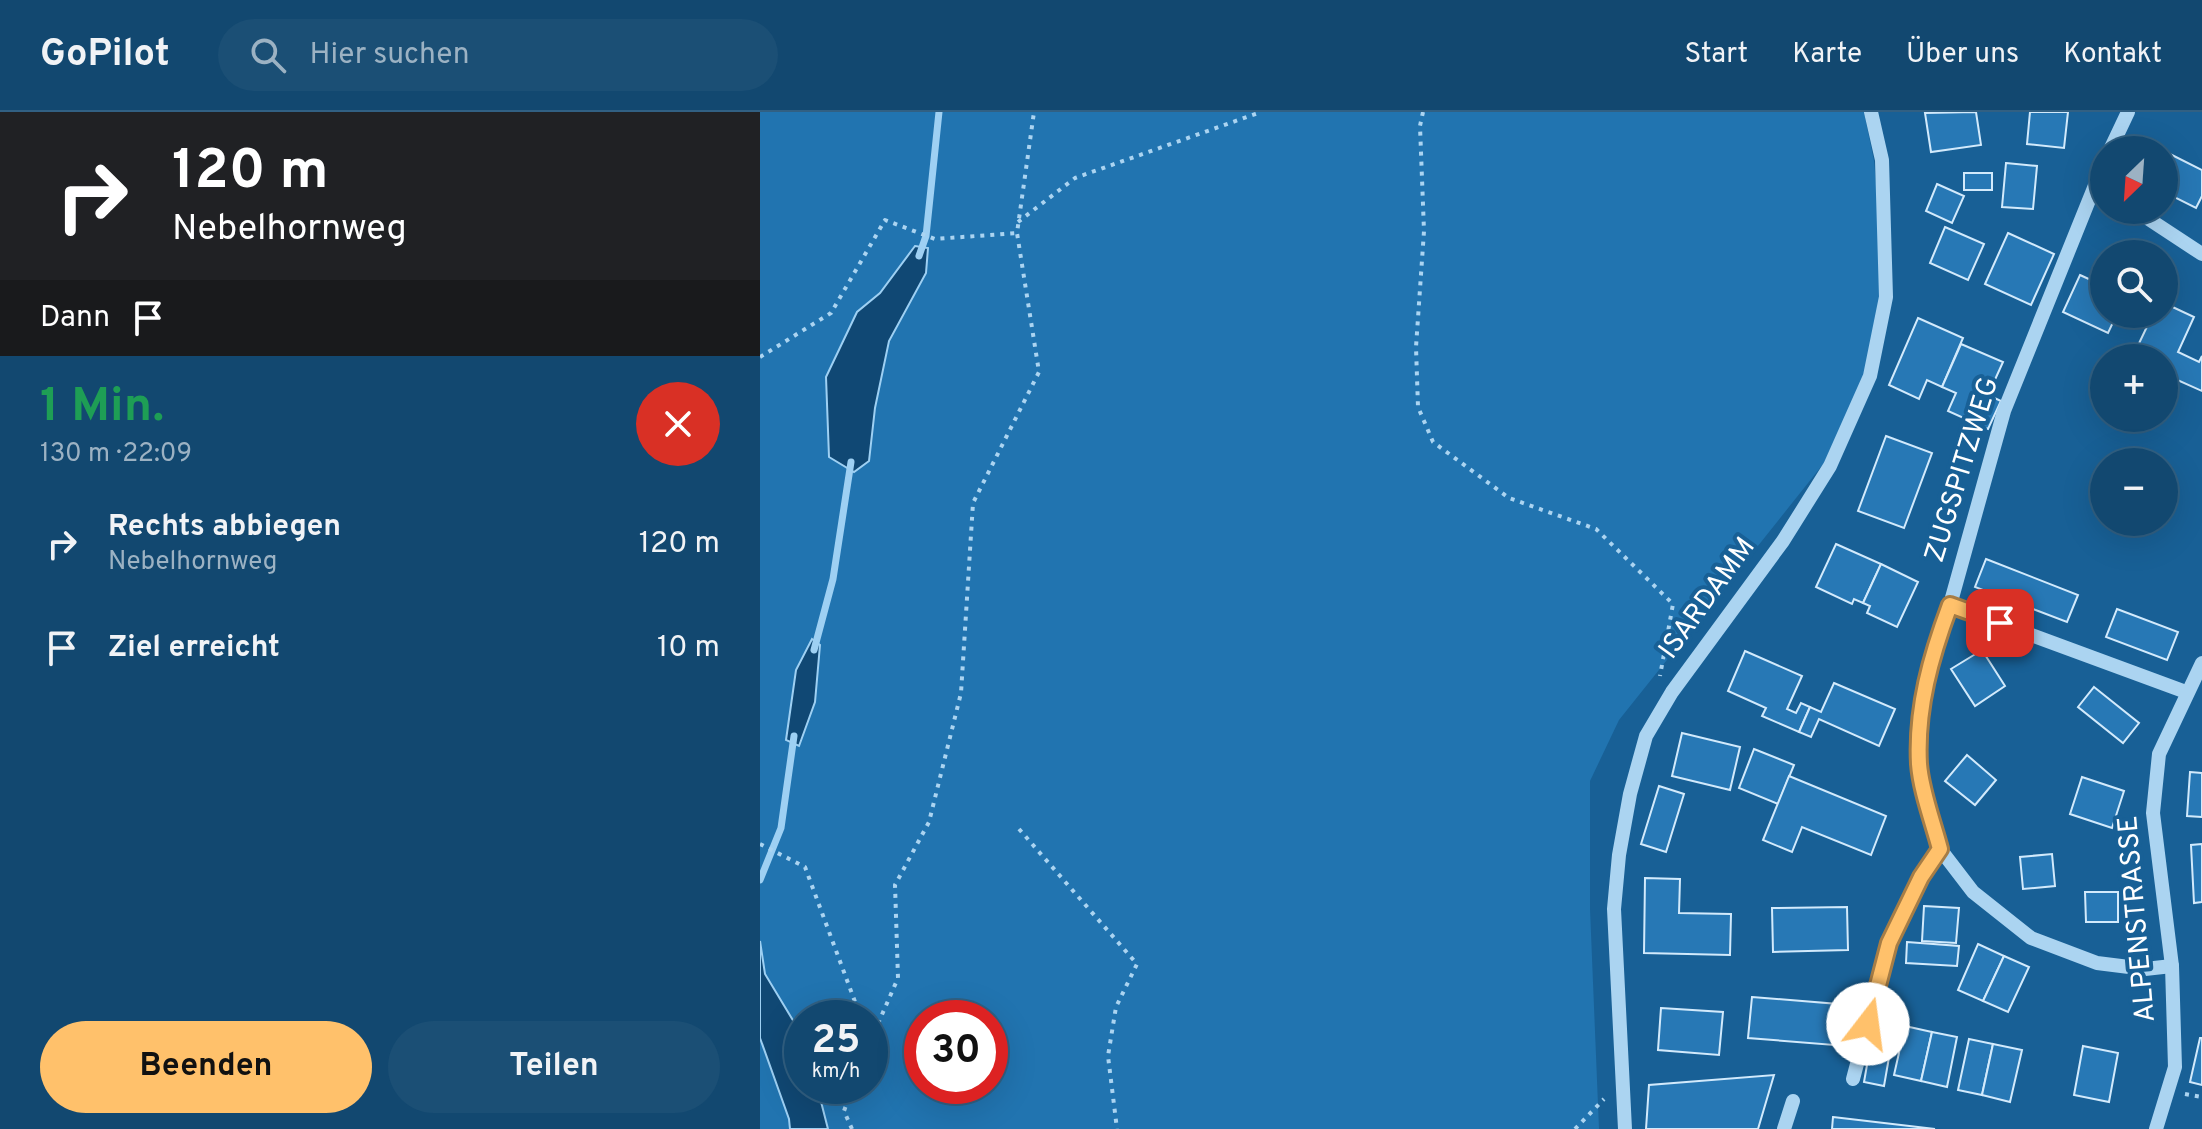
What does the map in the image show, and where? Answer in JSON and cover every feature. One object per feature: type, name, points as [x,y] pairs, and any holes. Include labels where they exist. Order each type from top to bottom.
[{"type":"street","name":"ISARDAMM","points":[[1625,1129],[1614,909],[1619,855],[1630,794],[1646,736],[1672,692],[1783,541],[1830,466],[1870,376],[1886,297],[1882,160],[1871,112]]},
{"type":"street","points":[[2117,136],[2128,112]]},
{"type":"street","name":"ZUGSPITZWEG","points":[[2090,209],[2004,411],[1950,605],[1931,655],[1921,710],[1919,766],[1940,849],[1973,892],[2031,938],[2097,963],[2145,969],[2172,966]]},
{"type":"street","points":[[2156,224],[2202,254]]},
{"type":"street","points":[[1950,605],[2186,692]]},
{"type":"street","name":"ALPENSTRASSE","points":[[2156,1129],[2175,1067],[2172,966],[2153,813],[2159,754],[2202,663]]},
{"type":"street","points":[[1853,1079],[1889,943],[1921,877],[1940,849]]},
{"type":"street","points":[[1784,1129],[1793,1101]]},
{"type":"path","points":[[888,1001],[898,978],[895,885],[929,822],[961,693],[973,503],[1039,372],[1017,233],[1034,112]]},
{"type":"path","points":[[1018,222],[1075,178],[1261,112]]},
{"type":"path","points":[[1423,112],[1420,126],[1424,231],[1416,347],[1418,407],[1433,442],[1509,498],[1596,529],[1673,604],[1660,677],[1672,692]]},
{"type":"path","points":[[760,357],[831,313],[885,220],[935,239],[1017,233]]},
{"type":"path","points":[[1019,829],[1137,964],[1116,1007],[1108,1056],[1117,1129]]},
{"type":"path","points":[[760,844],[805,867],[854,1000]]},
{"type":"path","points":[[1575,1129],[1624,1077]]},
{"type":"path","points":[[847,1104],[844,1111],[852,1129]]},
{"type":"shaded area","points":[[760,112],[1864,112],[1874,161],[1881,295],[1865,373],[1824,463],[1619,720],[1590,781],[1590,909],[1599,1129],[760,1129]]},
{"type":"shaded area","points":[[915,246],[928,248],[926,273],[889,341],[875,408],[869,461],[854,472],[829,457],[826,377],[857,312],[880,293]]},
{"type":"shaded area","points":[[812,639],[820,645],[815,702],[799,746],[786,740],[796,670]]},
{"type":"shaded area","points":[[760,941],[765,974],[784,1005],[784,1104],[822,1104],[828,1129],[790,1129],[760,1038]]},
{"type":"building","points":[[1976,112],[1981,145],[1931,152],[1925,113]]},
{"type":"building","points":[[2030,112],[2068,112],[2064,148],[2027,144]]},
{"type":"building","points":[[2178,158],[2202,170],[2202,196],[2196,208],[2178,199]]},
{"type":"building","points":[[2006,163],[2037,166],[2033,209],[2002,207]]},
{"type":"building","points":[[1964,173],[1992,173],[1992,190],[1964,190]]},
{"type":"building","points":[[1937,184],[1964,196],[1952,223],[1926,211]]},
{"type":"building","points":[[1945,227],[1984,244],[1968,280],[1930,263]]},
{"type":"building","points":[[2008,233],[2054,254],[2031,305],[1985,284]]},
{"type":"building","points":[[2080,275],[2090,280],[2090,325],[2063,312]]},
{"type":"building","points":[[2178,310],[2194,317],[2178,352],[2178,344],[2139,344],[2146,328],[2178,328]]},
{"type":"building","points":[[1918,318],[1963,338],[1942,387],[1927,380],[1919,399],[1889,385]]},
{"type":"building","points":[[1961,344],[2003,362],[1988,395],[2001,401],[1988,429],[1948,411],[1956,393],[1942,387]]},
{"type":"building","points":[[2178,352],[2199,362],[2202,356],[2202,391],[2178,380]]},
{"type":"building","points":[[1886,436],[1932,453],[1904,528],[1858,511]]},
{"type":"building","points":[[1836,544],[1881,564],[1863,603],[1854,599],[1852,604],[1816,587]]},
{"type":"building","points":[[1986,559],[2078,595],[2067,622],[1975,587]]},
{"type":"building","points":[[1881,564],[1918,582],[1897,627],[1867,613],[1870,606],[1863,603]]},
{"type":"building","points":[[2117,609],[2178,632],[2167,660],[2106,637]]},
{"type":"building","points":[[1982,650],[2005,686],[1975,706],[1951,669]]},
{"type":"building","points":[[1745,651],[1802,676],[1787,709],[1796,713],[1801,703],[1810,707],[1799,732],[1762,716],[1766,708],[1728,691]]},
{"type":"building","points":[[1834,683],[1895,709],[1879,746],[1819,719],[1811,737],[1799,732],[1810,707],[1821,712]]},
{"type":"building","points":[[2094,687],[2139,723],[2123,743],[2078,707]]},
{"type":"building","points":[[1682,733],[1740,747],[1730,790],[1672,776]]},
{"type":"building","points":[[1754,749],[1794,765],[1778,804],[1739,788]]},
{"type":"building","points":[[1967,755],[1996,780],[1975,805],[1945,781]]},
{"type":"building","points":[[2190,772],[2202,773],[2202,817],[2187,816]]},
{"type":"building","points":[[1789,776],[1886,816],[1871,855],[1802,827],[1792,852],[1763,840]]},
{"type":"building","points":[[2082,777],[2124,791],[2112,828],[2070,814]]},
{"type":"building","points":[[1659,786],[1684,794],[1666,852],[1641,844]]},
{"type":"building","points":[[2202,844],[2202,902],[2194,903],[2191,845]]},
{"type":"building","points":[[2052,854],[2055,886],[2023,889],[2020,857]]},
{"type":"building","points":[[1645,878],[1680,879],[1679,913],[1731,914],[1730,955],[1644,953]]},
{"type":"building","points":[[2085,892],[2118,892],[2118,922],[2086,922]]},
{"type":"building","points":[[1924,906],[1959,908],[1956,943],[1922,941]]},
{"type":"building","points":[[1847,907],[1848,950],[1773,952],[1772,908]]},
{"type":"building","points":[[1907,942],[1959,946],[1957,966],[1906,963]]},
{"type":"building","points":[[1978,944],[2004,956],[1983,1001],[1958,990]]},
{"type":"building","points":[[2004,956],[2029,967],[2008,1012],[1983,1001]]},
{"type":"building","points":[[1752,997],[1838,1004],[1834,1045],[1748,1038]]},
{"type":"building","points":[[1878,1002],[1898,1006],[1884,1086],[1864,1082]]},
{"type":"building","points":[[1661,1008],[1723,1012],[1719,1055],[1658,1050]]},
{"type":"building","points":[[1905,1026],[1932,1032],[1921,1081],[1894,1075]]},
{"type":"building","points":[[1932,1032],[1957,1037],[1947,1087],[1921,1081]]},
{"type":"building","points":[[2202,1038],[2202,1085],[2190,1082]]},
{"type":"building","points":[[1969,1039],[1993,1044],[1982,1095],[1958,1090]]},
{"type":"building","points":[[1993,1044],[2022,1050],[2010,1102],[1982,1095]]},
{"type":"building","points":[[2083,1046],[2118,1053],[2109,1102],[2074,1095]]},
{"type":"building","points":[[1774,1075],[1758,1129],[1646,1129],[1649,1085]]},
{"type":"building","points":[[1833,1117],[1935,1129],[1832,1129]]},
{"type":"waterway","points":[[919,256],[926,236],[939,112]]},
{"type":"waterway","points":[[814,650],[833,579],[851,462]]},
{"type":"waterway","points":[[760,880],[781,828],[794,736]]},
{"type":"route","points":[[1868,1024],[1889,943],[1921,877],[1940,849],[1919,766],[1921,710],[1931,655],[1950,605],[2000,623]]}]
